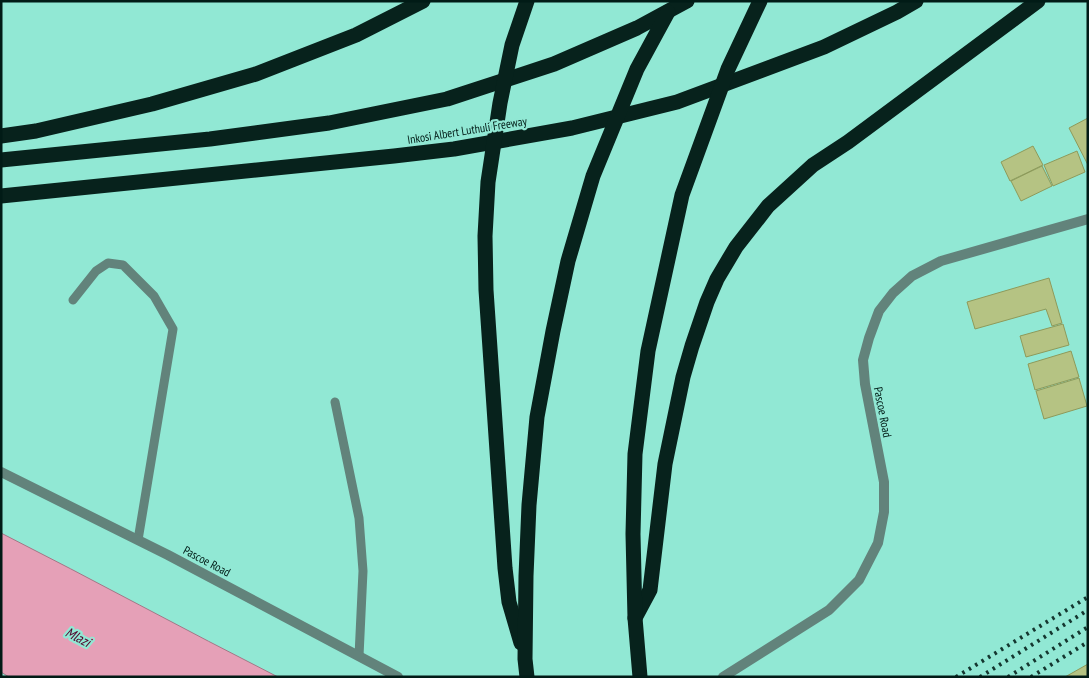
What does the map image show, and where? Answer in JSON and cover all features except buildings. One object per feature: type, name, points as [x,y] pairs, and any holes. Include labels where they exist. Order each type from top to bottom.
[{"type":"highway","points":[[1,136],[36,131],[152,104],[256,74],[356,35],[423,1]]},
{"type":"highway","points":[[525,658],[509,602],[505,568],[486,290],[485,236],[488,182],[500,103],[512,45],[527,1]]},
{"type":"highway","points":[[527,677],[525,658],[529,506],[537,418],[568,261],[592,176],[637,69],[673,1]]},
{"type":"highway","points":[[1,160],[210,139],[329,124],[447,99],[554,64],[637,28],[687,1]]},
{"type":"highway","points":[[640,677],[635,618],[633,534],[635,454],[648,351],[682,195],[728,69],[760,1]]},
{"type":"highway","name":"Inkosi Albert Luthuli Freeway","points":[[1,196],[366,160],[454,149],[572,128],[676,102],[824,47],[916,1]]},
{"type":"highway","points":[[635,618],[650,590],[665,464],[683,377],[707,302],[717,279],[736,247],[768,206],[813,165],[848,142],[1038,1]]},
{"type":"street","name":"Pascoe Road","points":[[723,677],[829,610],[859,580],[878,543],[884,512],[884,482],[865,384],[863,360],[879,311],[893,293],[912,276],[941,261],[1088,219]]},
{"type":"street","name":"Pascoe Road","points":[[1,472],[138,540],[398,677]]},
{"type":"lane","points":[[73,300],[96,270],[108,263],[122,265],[154,296],[173,329],[138,540]]},
{"type":"lane","points":[[334,402],[359,518],[363,571],[359,656]]},
{"type":"water","name":"Mlazi","points":[[1,533],[278,677],[9,677],[1,672]]},
{"type":"railway","points":[[956,677],[1088,597]]},
{"type":"railway","points":[[980,677],[1088,610]]},
{"type":"railway","points":[[1008,677],[1088,627]]},
{"type":"railway","points":[[1031,677],[1088,642]]}]
